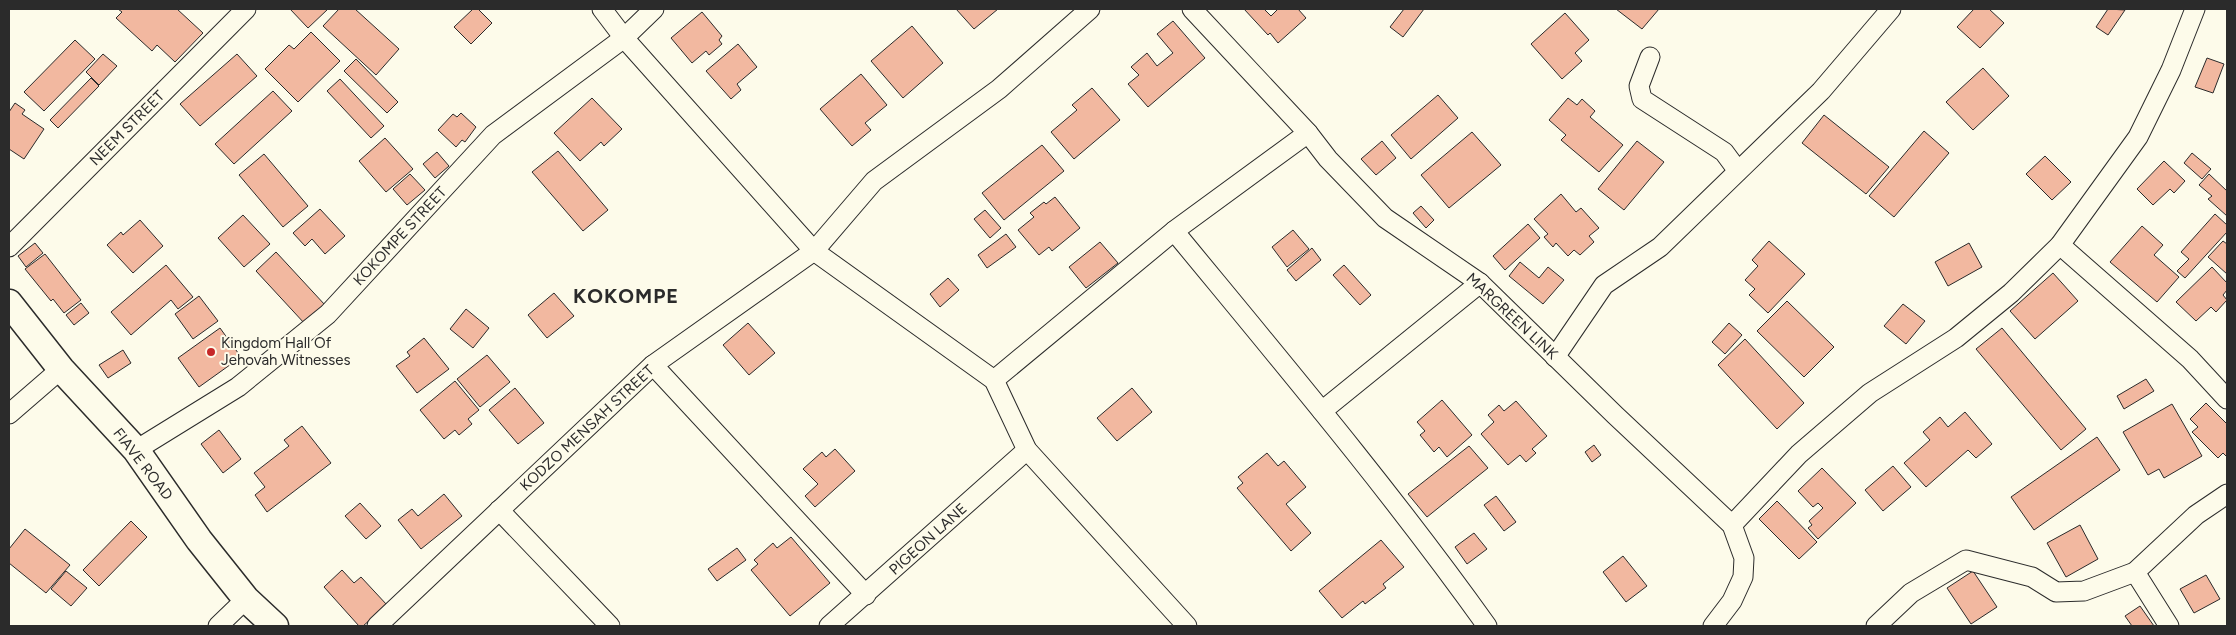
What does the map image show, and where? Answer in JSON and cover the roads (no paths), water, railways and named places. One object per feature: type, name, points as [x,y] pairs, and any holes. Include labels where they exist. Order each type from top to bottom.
[{"type":"street","name":"NEEM STREET","points":[[9,247],[246,9]]},
{"type":"street","points":[[602,9],[624,38],[814,251],[994,380],[1027,450],[1185,626]]},
{"type":"street","name":"KOKOMPE STREET","points":[[136,450],[238,387],[328,314],[493,135],[624,38],[654,9]]},
{"type":"street","name":"KODZO MENSAH STREET","points":[[377,626],[653,365],[814,251],[874,181],[999,89],[1090,9]]},
{"type":"street","name":"MARGREEN LINK","points":[[1192,9],[1308,133],[1328,159],[1385,218],[1480,283],[1732,525],[1744,558],[1743,577],[1732,600],[1713,626]]},
{"type":"street","points":[[1555,357],[1604,285],[1660,247],[1738,172],[1821,90],[1891,9]]},
{"type":"street","points":[[1732,525],[1799,454],[1870,393],[1956,338],[2011,293],[2060,245],[2138,137],[2170,70],[2195,9]]},
{"type":"street","points":[[1650,57],[1639,86],[1642,99],[1699,138],[1724,152],[1738,172]]},
{"type":"street","points":[[994,380],[1174,231],[1308,133]]},
{"type":"street","points":[[1174,231],[1322,411],[1435,554],[1487,626]]},
{"type":"street","points":[[2060,245],[2190,360],[2227,399]]},
{"type":"street","points":[[1322,411],[1480,283]]},
{"type":"street","name":"FIAVE ROAD","points":[[9,303],[62,368],[136,450],[199,540],[246,599],[275,626]]},
{"type":"street","points":[[653,365],[866,595]]},
{"type":"street","points":[[9,414],[62,368]]},
{"type":"street","name":"PIGEON LANE","points":[[829,626],[1027,450]]},
{"type":"street","points":[[1876,626],[1911,593],[1966,560],[2032,577],[2056,592],[2084,591],[2135,572],[2196,515],[2227,494]]},
{"type":"street","points":[[499,510],[610,626]]},
{"type":"street","points":[[2135,572],[2170,626]]},
{"type":"street","points":[[218,626],[246,599]]},
{"type":"place","name":"Kingdom Hall Of Jehovah Witnesses","points":[[211,352]]},
{"type":"district","name":"KOKOMPE","points":[[626,296]]}]
